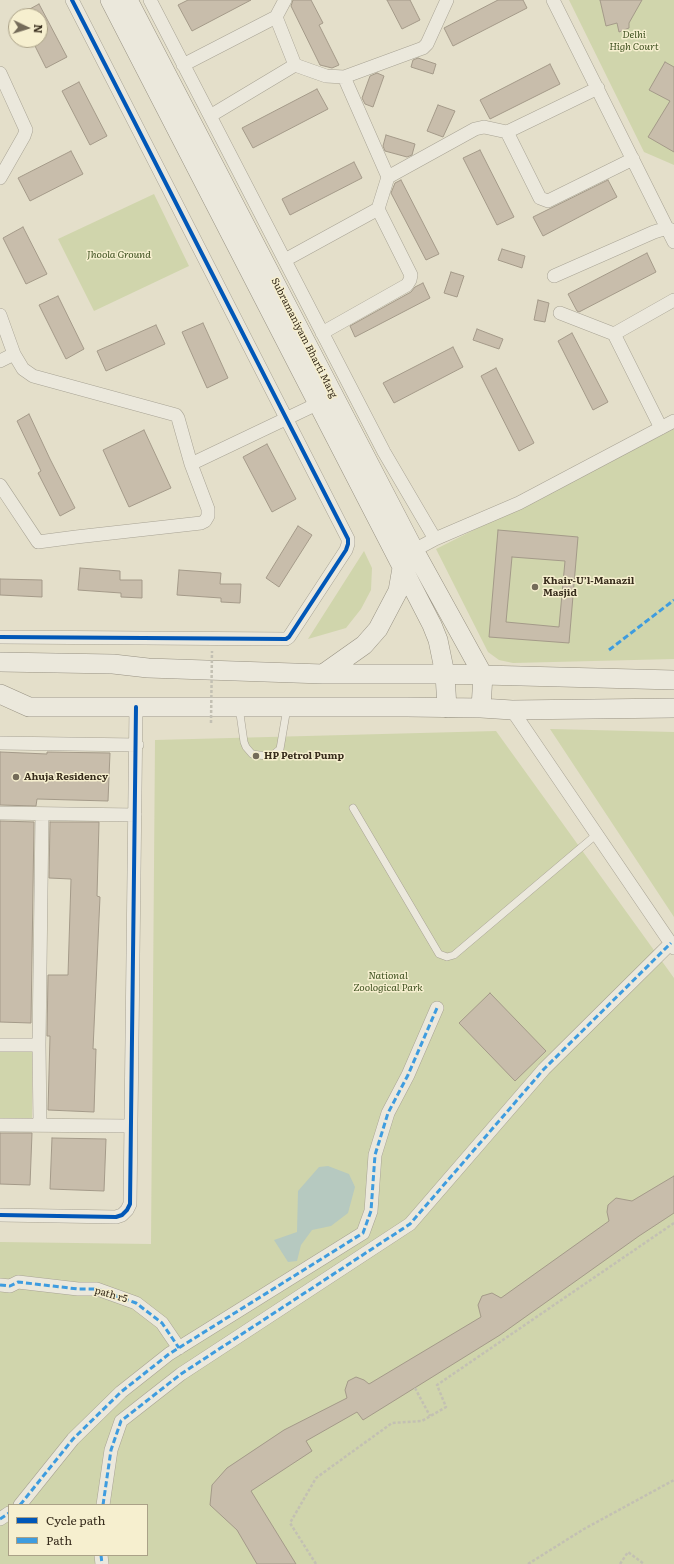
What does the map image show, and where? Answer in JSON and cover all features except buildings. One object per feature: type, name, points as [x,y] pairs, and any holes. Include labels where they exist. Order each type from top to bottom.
[{"type":"main road","name":"Subramaniyam Bharti Marg","points":[[110,0],[438,640],[445,674],[447,708]]},
{"type":"main road","name":"Subramaniyam Bharti Marg","points":[[128,0],[414,550],[483,675]]},
{"type":"main road","points":[[323,674],[364,645],[378,629],[398,591],[399,564]]},
{"type":"main road","points":[[0,652],[34,663]]},
{"type":"main road","points":[[0,662],[113,664],[148,668],[323,674],[445,674],[674,680]]},
{"type":"main road","points":[[481,708],[483,675]]},
{"type":"main road","points":[[0,694],[29,706]]},
{"type":"main road","points":[[0,706],[136,708],[481,708],[512,710],[674,708]]},
{"type":"street","points":[[0,637],[283,639],[289,637],[346,550],[348,539],[72,0]]},
{"type":"street","points":[[150,0],[384,452],[435,540]]},
{"type":"street","points":[[183,64],[276,17],[285,0]]},
{"type":"street","points":[[276,17],[295,65],[326,76],[344,77],[424,48],[448,0]]},
{"type":"street","points":[[554,0],[633,159],[671,230],[674,242]]},
{"type":"street","points":[[210,116],[295,65]]},
{"type":"street","points":[[0,73],[26,130],[0,178]]},
{"type":"street","points":[[285,260],[378,209],[388,177],[344,77]]},
{"type":"street","points":[[388,177],[475,129],[484,128],[507,132],[598,88]]},
{"type":"street","points":[[507,132],[540,198],[548,201],[633,159]]},
{"type":"street","points":[[322,333],[407,285],[410,280],[411,275],[378,209]]},
{"type":"street","points":[[554,276],[644,237],[671,230]]},
{"type":"street","points":[[614,334],[674,300]]},
{"type":"street","points":[[560,313],[614,334],[661,428]]},
{"type":"street","points":[[0,315],[14,354],[23,369],[33,376],[176,415],[191,464],[208,509],[208,516],[205,521],[201,523],[38,542],[0,485]]},
{"type":"street","points":[[0,361],[14,354]]},
{"type":"street","points":[[191,464],[317,404]]},
{"type":"street","points":[[399,564],[414,550],[519,502],[674,421]]},
{"type":"street","points":[[0,1215],[116,1217],[122,1215],[130,1204],[137,745],[136,708]]},
{"type":"street","points":[[103,1504],[111,1450],[121,1421],[181,1374],[410,1224],[544,1069],[673,946],[512,710]]},
{"type":"street","points":[[0,743],[137,745]]},
{"type":"street","points":[[0,813],[135,815]]},
{"type":"street","points":[[40,1125],[39,1045],[42,814]]},
{"type":"street","points":[[21,1504],[73,1439],[121,1392],[169,1354],[363,1233],[371,1211],[375,1155],[388,1113],[408,1075],[437,1008]]},
{"type":"street","points":[[0,1045],[39,1045]]},
{"type":"street","points":[[0,1125],[130,1126]]},
{"type":"street","name":"path r5","points":[[0,1285],[10,1286],[18,1282],[78,1289],[98,1289],[136,1303],[162,1323],[179,1348]]},
{"type":"lane","points":[[239,707],[246,748],[249,752],[255,755],[266,756],[274,754],[280,749],[287,707]]},
{"type":"lane","points":[[353,808],[439,954],[447,957],[454,955],[597,834]]},
{"type":"path","points":[[211,723],[212,651]]},
{"type":"path","points":[[316,1564],[290,1523],[316,1478],[392,1423],[422,1421],[446,1408],[437,1385],[674,1223]]},
{"type":"path","points":[[414,1388],[430,1416]]},
{"type":"path","points":[[528,1564],[584,1529],[674,1480]]},
{"type":"path","points":[[620,1564],[628,1552],[644,1564]]},
{"type":"green space","name":"Delhi High Court","points":[[569,0],[674,0],[674,165],[644,152]]},
{"type":"green space","name":"Jhoola Ground","points":[[154,194],[189,266],[94,311],[58,239]]},
{"type":"green space","points":[[674,429],[674,659],[513,663],[499,660],[488,652],[436,549]]},
{"type":"green space","points":[[364,551],[372,568],[371,590],[361,609],[346,628],[308,639]]},
{"type":"green space","points":[[550,729],[674,732],[674,917]]},
{"type":"green space","name":"National Zoological Park","points":[[496,731],[674,978],[674,1564],[0,1564],[0,1242],[151,1244],[155,740]]},
{"type":"green space","points":[[0,1050],[32,1050],[32,1118],[0,1118]]},
{"type":"shaded area","points":[[328,1166],[349,1174],[355,1187],[348,1213],[331,1226],[312,1230],[301,1245],[297,1261],[288,1262],[274,1240],[297,1232],[298,1191],[319,1167]]},
{"type":"marked path","points":[[609,650],[674,600]]},
{"type":"marked path","points":[[103,1504],[111,1450],[121,1421],[181,1374],[410,1224],[544,1069],[671,943]]},
{"type":"marked path","points":[[21,1504],[73,1439],[121,1392],[169,1354],[363,1233],[371,1211],[375,1155],[388,1113],[408,1075],[437,1008]]},
{"type":"marked path","points":[[0,1285],[10,1286],[18,1282],[78,1289],[97,1289],[136,1303],[162,1323],[179,1348]]},
{"type":"marked path","points":[[0,1519],[8,1514]]},
{"type":"marked path","points":[[101,1556],[102,1564]]},
{"type":"cycle path","points":[[0,637],[286,639],[289,637],[346,550],[348,544],[348,539],[72,0]]},
{"type":"cycle path","points":[[0,1215],[116,1217],[122,1215],[130,1204],[136,707]]},
{"type":"place","name":"Khair-U’l-Manazil Masjid","points":[[535,587]]},
{"type":"place","name":"HP Petrol Pump","points":[[256,756]]},
{"type":"place","name":"Ahuja Residency","points":[[16,777]]}]
